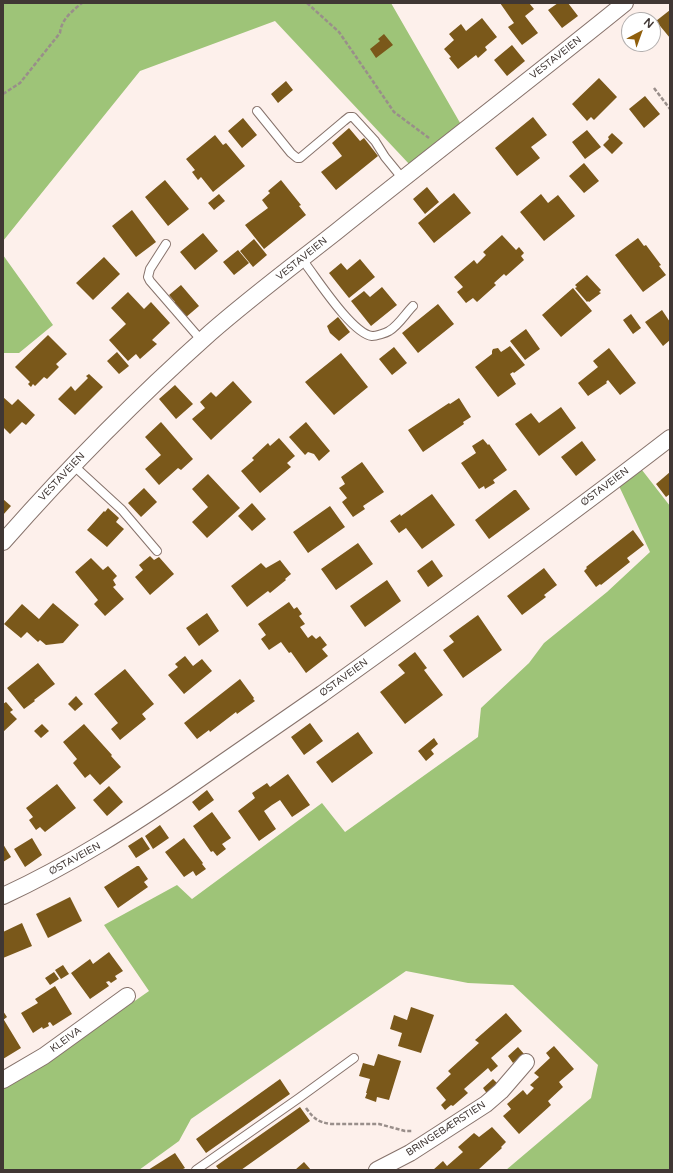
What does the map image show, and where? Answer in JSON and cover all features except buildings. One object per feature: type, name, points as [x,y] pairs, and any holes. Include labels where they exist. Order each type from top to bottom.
[{"type":"street","name":"VESTAVEIEN","points":[[3,542],[73,465],[142,395],[202,341],[403,178],[625,3]]},
{"type":"street","name":"ØSTAVEIEN","points":[[3,896],[68,864],[115,836],[249,745],[353,672],[559,522],[670,438]]},
{"type":"street","name":"KLEIVA","points":[[3,1080],[44,1056],[127,996]]},
{"type":"street","name":"BRINGEBÆRSTIEN","points":[[377,1170],[416,1149],[486,1104],[501,1091],[526,1062]]},
{"type":"lane","points":[[257,111],[291,153],[297,158],[300,158],[349,117],[353,117],[375,141],[385,157],[403,178]]},
{"type":"lane","points":[[166,244],[150,269],[148,276],[150,281],[202,341]]},
{"type":"lane","points":[[303,258],[307,266],[340,309],[352,324],[363,333],[374,336],[389,332],[413,306]]},
{"type":"lane","points":[[73,465],[122,510],[157,551]]},
{"type":"lane","points":[[196,1170],[354,1058]]},
{"type":"path","points":[[3,94],[20,83],[60,33],[61,25],[72,11],[82,3]]},
{"type":"path","points":[[307,3],[339,32],[394,112],[442,147]]},
{"type":"path","points":[[654,88],[670,109]]},
{"type":"path","points":[[299,1098],[312,1117],[324,1123],[378,1124],[405,1131]]},
{"type":"green space","points":[[3,3],[391,3],[463,128],[410,165],[275,21],[140,71],[3,241]]},
{"type":"green space","points":[[3,255],[53,325],[19,353],[3,353]]},
{"type":"green space","points":[[642,470],[670,506],[670,1170],[506,1170],[591,1098],[598,1065],[513,985],[468,983],[406,971],[191,1119],[179,1141],[139,1170],[3,1170],[3,1087],[29,1075],[149,991],[104,925],[177,885],[192,899],[322,803],[345,832],[478,737],[481,708],[529,663],[544,643],[607,592],[650,552],[619,486]]}]
